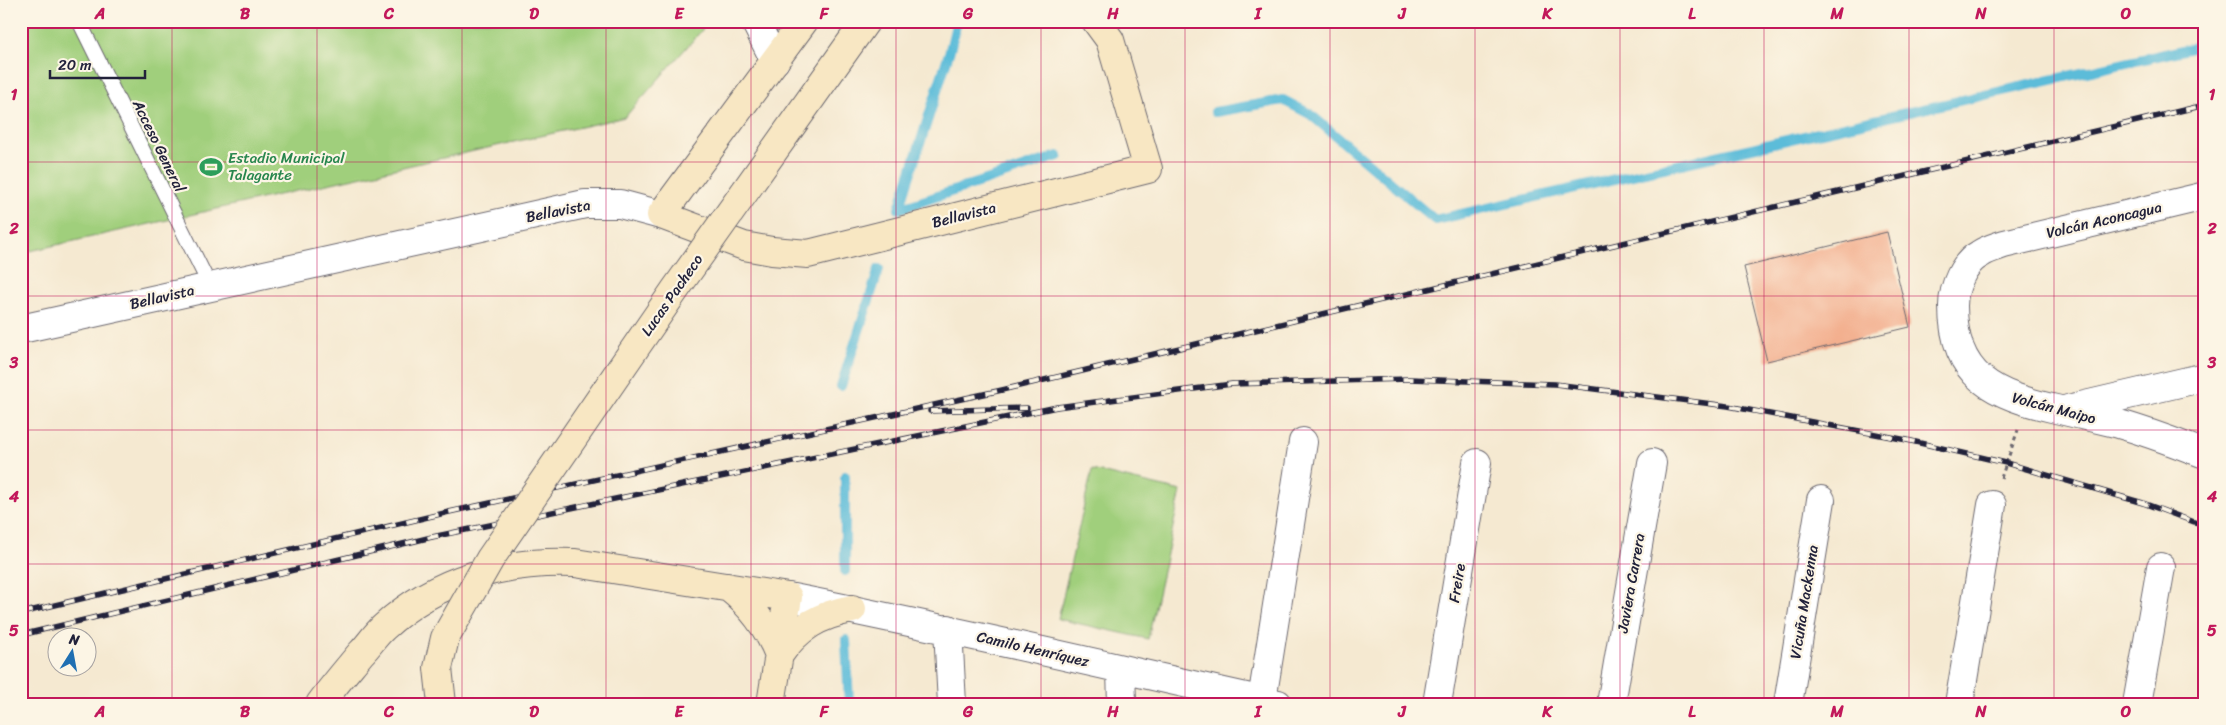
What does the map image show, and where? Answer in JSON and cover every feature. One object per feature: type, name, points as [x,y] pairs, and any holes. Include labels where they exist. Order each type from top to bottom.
[{"type":"main road","points":[[661,215],[804,21]]},
{"type":"main road","name":"Lucas Pacheco","points":[[442,704],[438,668],[445,638],[490,559],[675,290],[866,21]]},
{"type":"main road","name":"Bellavista","points":[[661,215],[744,246],[808,254],[1148,168],[1110,40],[1096,21]]},
{"type":"main road","points":[[320,704],[383,628],[406,609],[441,589],[487,571],[546,562],[575,563],[788,597],[771,704]]},
{"type":"main road","points":[[728,587],[753,610],[773,639],[780,654]]},
{"type":"main road","points":[[780,654],[801,629],[815,620],[833,612],[852,609]]},
{"type":"street","points":[[755,21],[775,62]]},
{"type":"street","name":"Volcán Aconcagua","points":[[2004,244],[2205,196]]},
{"type":"street","name":"Bellavista","points":[[21,329],[585,204],[620,204],[661,215]]},
{"type":"street","name":"Volcán Maipo","points":[[2004,244],[1979,254],[1973,259],[1958,281],[1953,300],[1953,309],[1957,337],[1970,368],[1984,382],[1999,392],[2018,400],[2134,428],[2205,454]]},
{"type":"street","points":[[2062,410],[2205,376]]},
{"type":"street","points":[[1270,702],[1303,442]]},
{"type":"street","name":"Freire","points":[[1437,704],[1477,463]]},
{"type":"street","name":"Javiera Carrera","points":[[1611,704],[1652,463]]},
{"type":"street","name":"Vicuña Mackenna","points":[[1788,704],[1821,500]]},
{"type":"street","points":[[1959,704],[1992,505]]},
{"type":"street","points":[[2137,704],[2161,567]]},
{"type":"street","name":"Camilo Henríquez","points":[[788,597],[948,628],[1121,670],[1270,702]]},
{"type":"street","points":[[948,628],[952,704]]},
{"type":"street","points":[[1121,670],[1122,704]]},
{"type":"lane","name":"Acceso General","points":[[79,21],[210,286]]},
{"type":"path","points":[[1992,505],[2019,429]]},
{"type":"green space","name":"Estadio Municipal Talagante","points":[[21,21],[710,21],[625,117],[21,253]]},
{"type":"green space","points":[[1092,470],[1181,491],[1148,639],[1058,619]]},
{"type":"building","points":[[1887,232],[1910,327],[1767,361],[1744,267]]},
{"type":"waterway","points":[[899,209],[950,50],[957,21]]},
{"type":"waterway","points":[[1215,112],[1283,100],[1310,114],[1435,220],[2205,45]]},
{"type":"waterway","points":[[899,209],[1058,156]]},
{"type":"waterway","points":[[841,386],[879,269]]},
{"type":"waterway","points":[[845,476],[845,571]]},
{"type":"waterway","points":[[846,640],[849,704]]},
{"type":"railway","points":[[21,613],[449,512],[1002,390],[2205,105]]},
{"type":"railway","points":[[21,635],[432,537],[1057,407],[1232,384],[1409,379],[1555,384],[1728,406],[1907,440],[2006,463],[2143,503],[2205,526]]},
{"type":"railway","points":[[930,411],[1027,408]]},
{"type":"place","name":"Estadio Municipal Talagante","points":[[211,167]]}]
